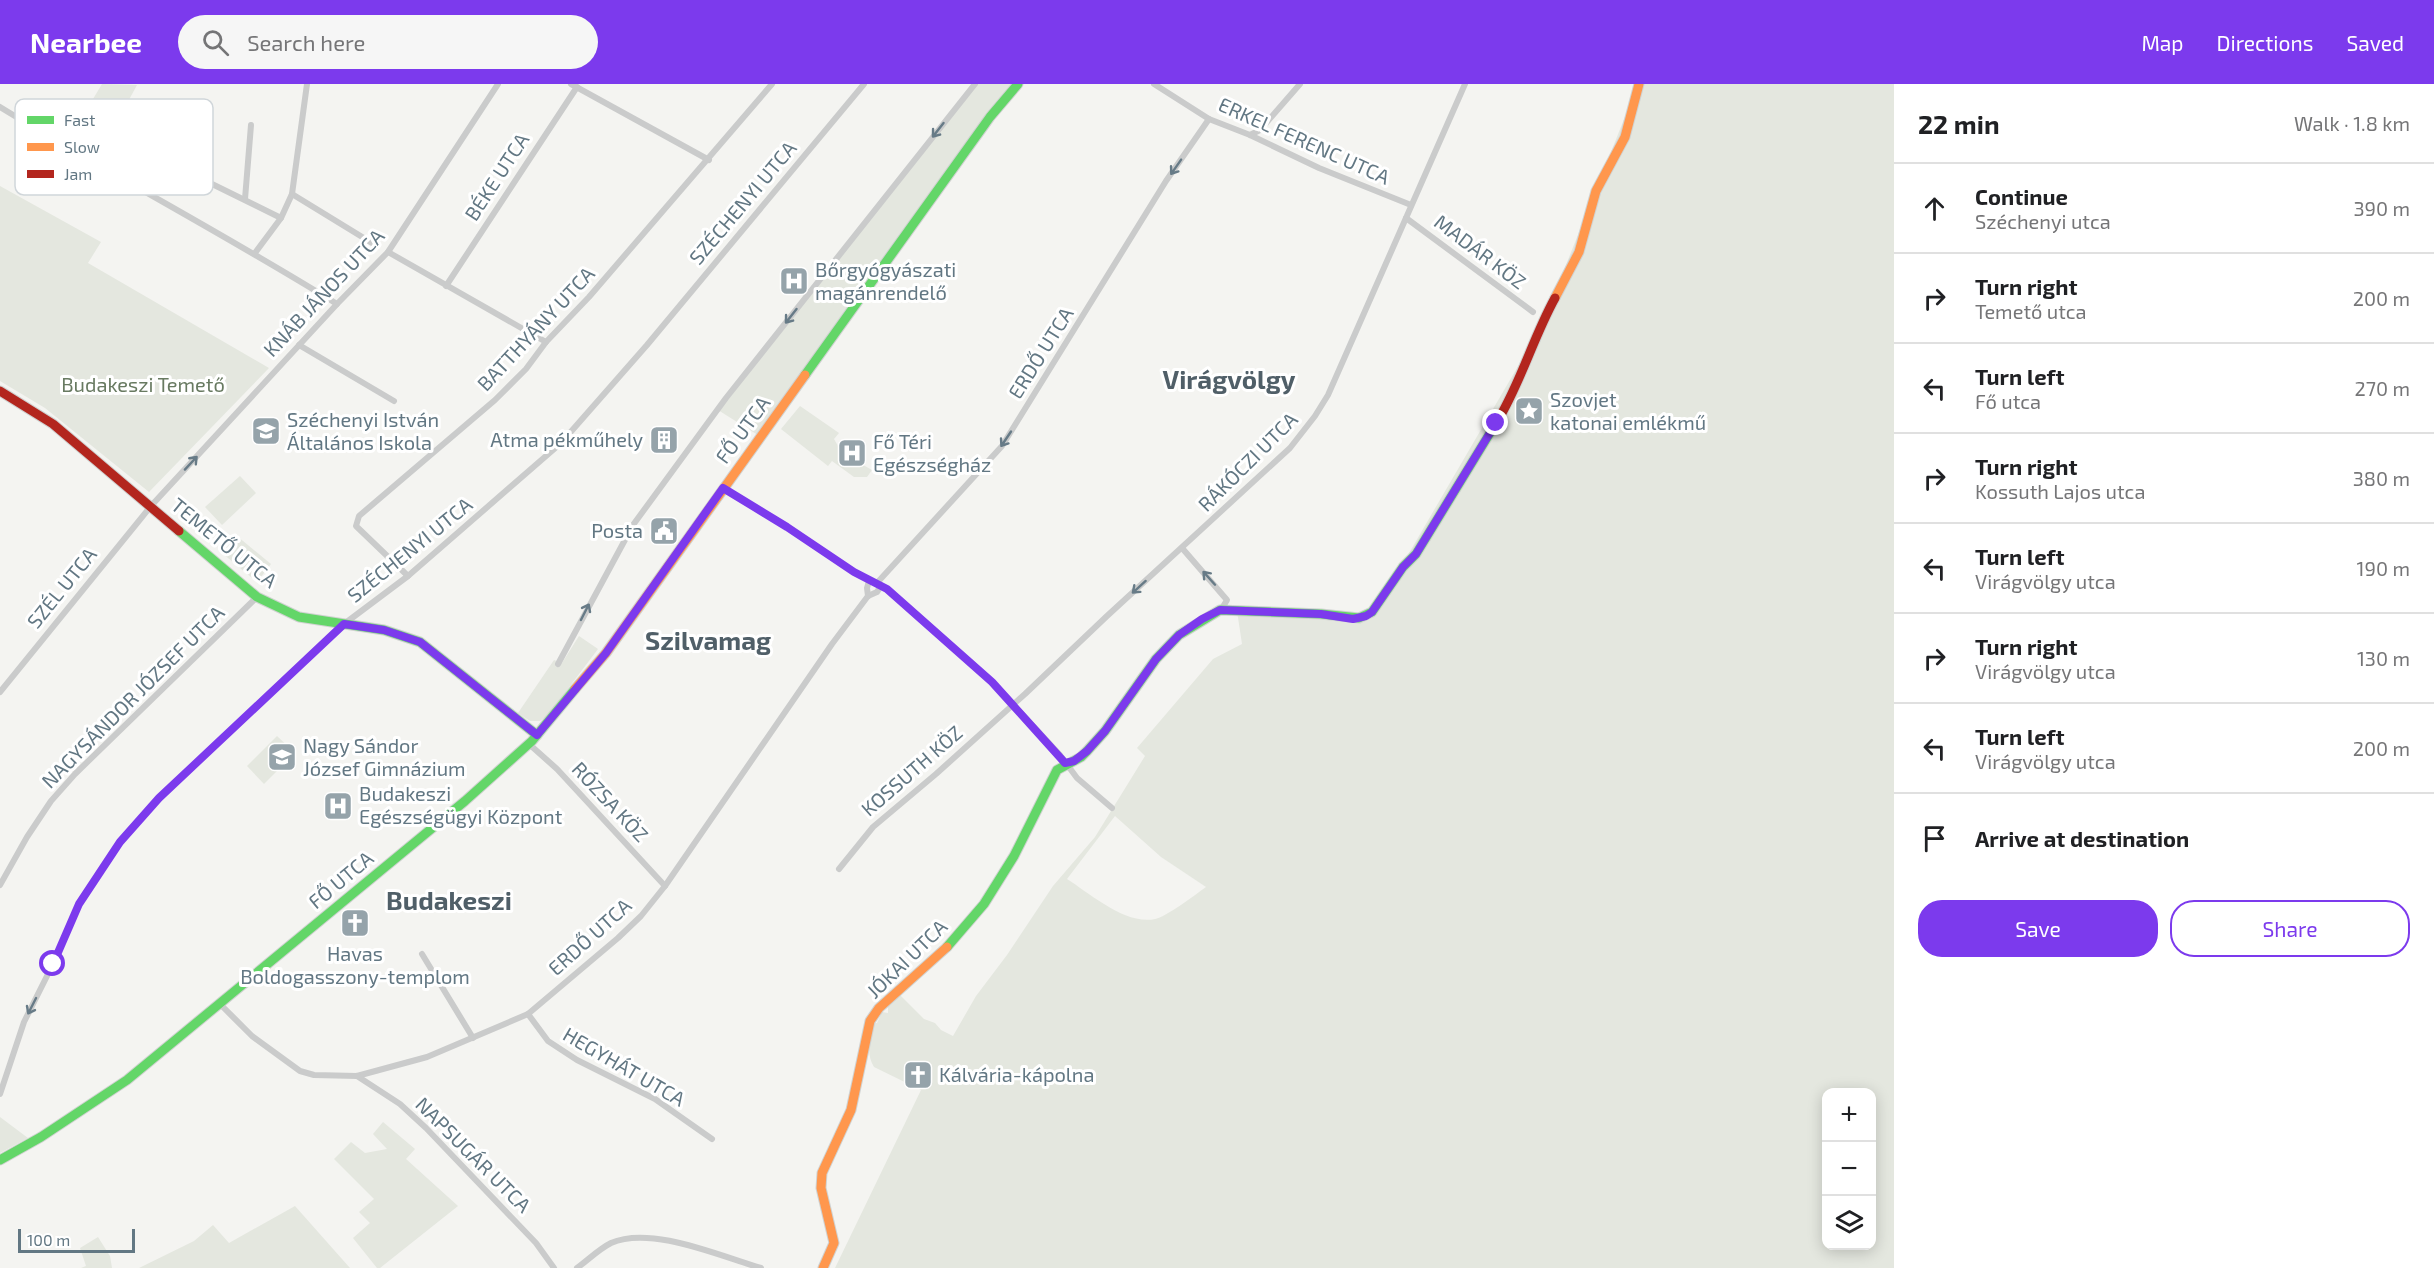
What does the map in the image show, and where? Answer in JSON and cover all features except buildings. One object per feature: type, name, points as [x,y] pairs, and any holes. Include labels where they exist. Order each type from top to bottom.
[{"type":"main road","name":"FŐ UTCA","points":[[0,1160],[41,1137],[127,1080],[473,794],[529,744],[606,653],[990,117],[1018,84]]},
{"type":"main road","points":[[1065,763],[1081,757],[1105,731],[1156,659],[1179,635],[1220,610],[1321,614],[1353,619],[1372,612],[1403,567],[1416,554],[1513,395],[1550,306],[1580,252],[1584,228],[1596,191],[1624,137],[1639,84]]},
{"type":"main road","name":"TEMETŐ UTCA","points":[[2,395],[46,419],[257,597],[299,617],[384,630],[420,642],[537,735]]},
{"type":"main road","name":"JÓKAI UTCA","points":[[823,1268],[834,1244],[821,1188],[822,1173],[851,1110],[870,1021],[879,1008],[906,982],[950,944],[984,904],[1014,855],[1057,770],[1065,763]]},
{"type":"street","points":[[255,253],[281,218],[292,194],[307,84]]},
{"type":"street","name":"KNÁB JÁNOS UTCA","points":[[151,506],[336,304],[388,252],[498,84]]},
{"type":"street","name":"BATTHYÁNY UTCA","points":[[408,576],[356,526],[359,516],[495,400],[526,369],[546,342],[589,297],[772,84]]},
{"type":"street","name":"SZÉCHENYI UTCA","points":[[0,1094],[24,1022],[79,904],[120,842],[159,798],[344,624],[408,576],[561,443],[640,353],[864,84]]},
{"type":"street","name":"FŐ UTCA","points":[[558,664],[633,525],[734,389],[975,84]]},
{"type":"street","name":"ERKEL FERENC UTCA","points":[[1154,84],[1209,119],[1250,135],[1319,168],[1411,205]]},
{"type":"street","points":[[1250,135],[1260,130],[1300,84]]},
{"type":"street","name":"RÁKÓCZI UTCA","points":[[1013,703],[1290,448],[1316,416],[1328,395],[1466,84]]},
{"type":"street","points":[[574,86],[709,160]]},
{"type":"street","name":"BÉKE UTCA","points":[[446,286],[574,86]]},
{"type":"street","points":[[0,107],[15,116]]},
{"type":"street","name":"ERDŐ UTCA","points":[[219,1003],[259,1042],[300,1071],[324,1076],[357,1076],[427,1057],[528,1014],[618,938],[641,916],[665,886],[832,644],[868,596],[877,592],[875,584],[1002,446],[1166,181],[1209,119]]},
{"type":"street","points":[[245,199],[251,126]]},
{"type":"street","points":[[213,184],[281,218]]},
{"type":"street","points":[[292,194],[372,243]]},
{"type":"street","points":[[152,195],[255,253],[336,304]]},
{"type":"street","name":"MADÁR KÖZ","points":[[1406,218],[1533,312]]},
{"type":"street","points":[[388,252],[546,342]]},
{"type":"street","points":[[299,345],[394,401]]},
{"type":"street","points":[[723,488],[875,584],[974,665],[1013,703],[1077,778],[1112,808]]},
{"type":"street","name":"SZÉL UTCA","points":[[0,692],[151,506]]},
{"type":"street","points":[[1182,548],[1227,600],[1220,610]]},
{"type":"street","points":[[868,596],[867,588],[875,584]]},
{"type":"street","name":"NAGYSÁNDOR JÓZSEF UTCA","points":[[0,885],[39,819],[75,774],[257,597]]},
{"type":"street","name":"KOSSUTH KÖZ","points":[[838,869],[873,827],[936,774],[1013,703]]},
{"type":"street","name":"RÓZSA KÖZ","points":[[529,744],[558,769],[665,886]]},
{"type":"street","points":[[422,954],[473,1038]]},
{"type":"street","name":"HEGYHÁT UTCA","points":[[528,1014],[548,1041],[577,1060],[655,1100],[712,1139]]},
{"type":"street","name":"NAPSUGÁR UTCA","points":[[357,1076],[399,1104],[426,1128],[536,1243],[554,1268]]},
{"type":"street","points":[[577,1268],[613,1243],[646,1238],[680,1244],[761,1268]]},
{"type":"green space","points":[[102,84],[137,85],[129,99],[93,99]]},
{"type":"green space","points":[[975,84],[1018,84],[761,437],[718,410]]},
{"type":"green space","points":[[1638,84],[1894,84],[1894,1268],[835,1268],[921,1090],[874,1067],[871,1062],[869,1051],[871,1034],[874,1023],[877,1023],[882,1012],[888,1013],[888,1006],[900,995],[924,1019],[935,1023],[941,1030],[953,1036],[976,996],[1007,955],[1053,886],[1095,837],[1145,756],[1137,748],[1213,659],[1242,644],[1237,611],[1366,616],[1388,589],[1542,325]],"holes":[[[1115,816],[1161,857],[1206,887],[1180,906],[1151,920],[1139,919],[1113,909],[1067,879]]]},
{"type":"green space","name":"Budakeszi Temető","points":[[0,186],[101,242],[88,263],[269,368],[149,492],[45,408],[0,381]]},
{"type":"green space","points":[[800,406],[839,433],[834,439],[842,453],[872,470],[867,477],[854,477],[832,461],[828,466],[781,429]]},
{"type":"green space","points":[[240,476],[256,493],[222,525],[205,507]]},
{"type":"green space","points":[[237,536],[271,564],[257,582],[222,553]]},
{"type":"green space","points":[[579,636],[598,649],[548,715],[540,721],[530,721],[518,713],[554,660],[562,663]]},
{"type":"green space","points":[[277,736],[295,753],[264,784],[247,766]]},
{"type":"green space","points":[[0,1117],[28,1138],[0,1153]]},
{"type":"green space","points":[[383,1122],[415,1149],[406,1159],[458,1206],[380,1268],[377,1268],[353,1238],[370,1223],[359,1212],[374,1199],[334,1159],[351,1142],[365,1153],[387,1149],[373,1134]]},
{"type":"green space","points":[[295,1206],[350,1268],[139,1268],[194,1241],[213,1225],[229,1243]]},
{"type":"green space","points":[[98,1237],[110,1256],[112,1268],[81,1268],[86,1266],[80,1248]]},
{"type":"traffic: fast","points":[[805,375],[990,117],[1018,84]]},
{"type":"traffic: fast","points":[[947,947],[984,904],[1014,856],[1057,770],[1081,757],[1087,751],[1105,731],[1156,659],[1179,635],[1220,610],[1321,614],[1359,618],[1372,612],[1403,567],[1416,554],[1498,420]]},
{"type":"traffic: fast","points":[[179,531],[257,597],[299,617],[384,630],[420,642],[537,735]]},
{"type":"traffic: fast","points":[[0,1160],[41,1137],[127,1080],[465,801],[532,741],[575,689]]},
{"type":"traffic: slow","points":[[1555,298],[1579,252],[1596,191],[1625,137],[1639,84]]},
{"type":"traffic: slow","points":[[575,689],[606,653],[805,375]]},
{"type":"traffic: slow","points":[[823,1268],[834,1243],[821,1188],[822,1173],[851,1110],[870,1021],[879,1008],[947,947]]},
{"type":"traffic: jam","points":[[1498,420],[1514,391],[1555,298]]},
{"type":"traffic: jam","points":[[0,391],[53,424],[179,531]]},
{"type":"place","name":"Bőrgyógyászati magánrendelő","points":[[794,281]]},
{"type":"place","name":"Szovjet katonai emlékmű","points":[[1529,411]]},
{"type":"place","name":"Széchenyi István Általános Iskola","points":[[266,431]]},
{"type":"place","name":"Atma pékműhely","points":[[664,440]]},
{"type":"place","name":"Fő Téri Egészségház","points":[[852,453]]},
{"type":"place","name":"Posta","points":[[664,531]]},
{"type":"place","name":"Nagy Sándor József Gimnázium","points":[[282,757]]},
{"type":"place","name":"Budakeszi Egészségügyi Központ","points":[[338,806]]},
{"type":"place","name":"Havas Boldogasszony-templom","points":[[355,923]]},
{"type":"place","name":"Kálvária-kápolna","points":[[918,1075]]},
{"type":"district","name":"Virágvölgy","points":[[1229,380]]},
{"type":"district","name":"Szilvamag","points":[[708,641]]},
{"type":"district","name":"Budakeszi","points":[[449,901]]},
{"type":"route","points":[[53,964],[79,904],[120,842],[159,798],[344,624],[384,630],[420,642],[537,735],[606,653],[723,488],[854,572],[887,589],[992,682],[1065,763],[1081,757],[1105,731],[1156,659],[1179,635],[1220,610],[1321,614],[1353,619],[1372,612],[1403,567],[1416,554],[1496,423]]}]
